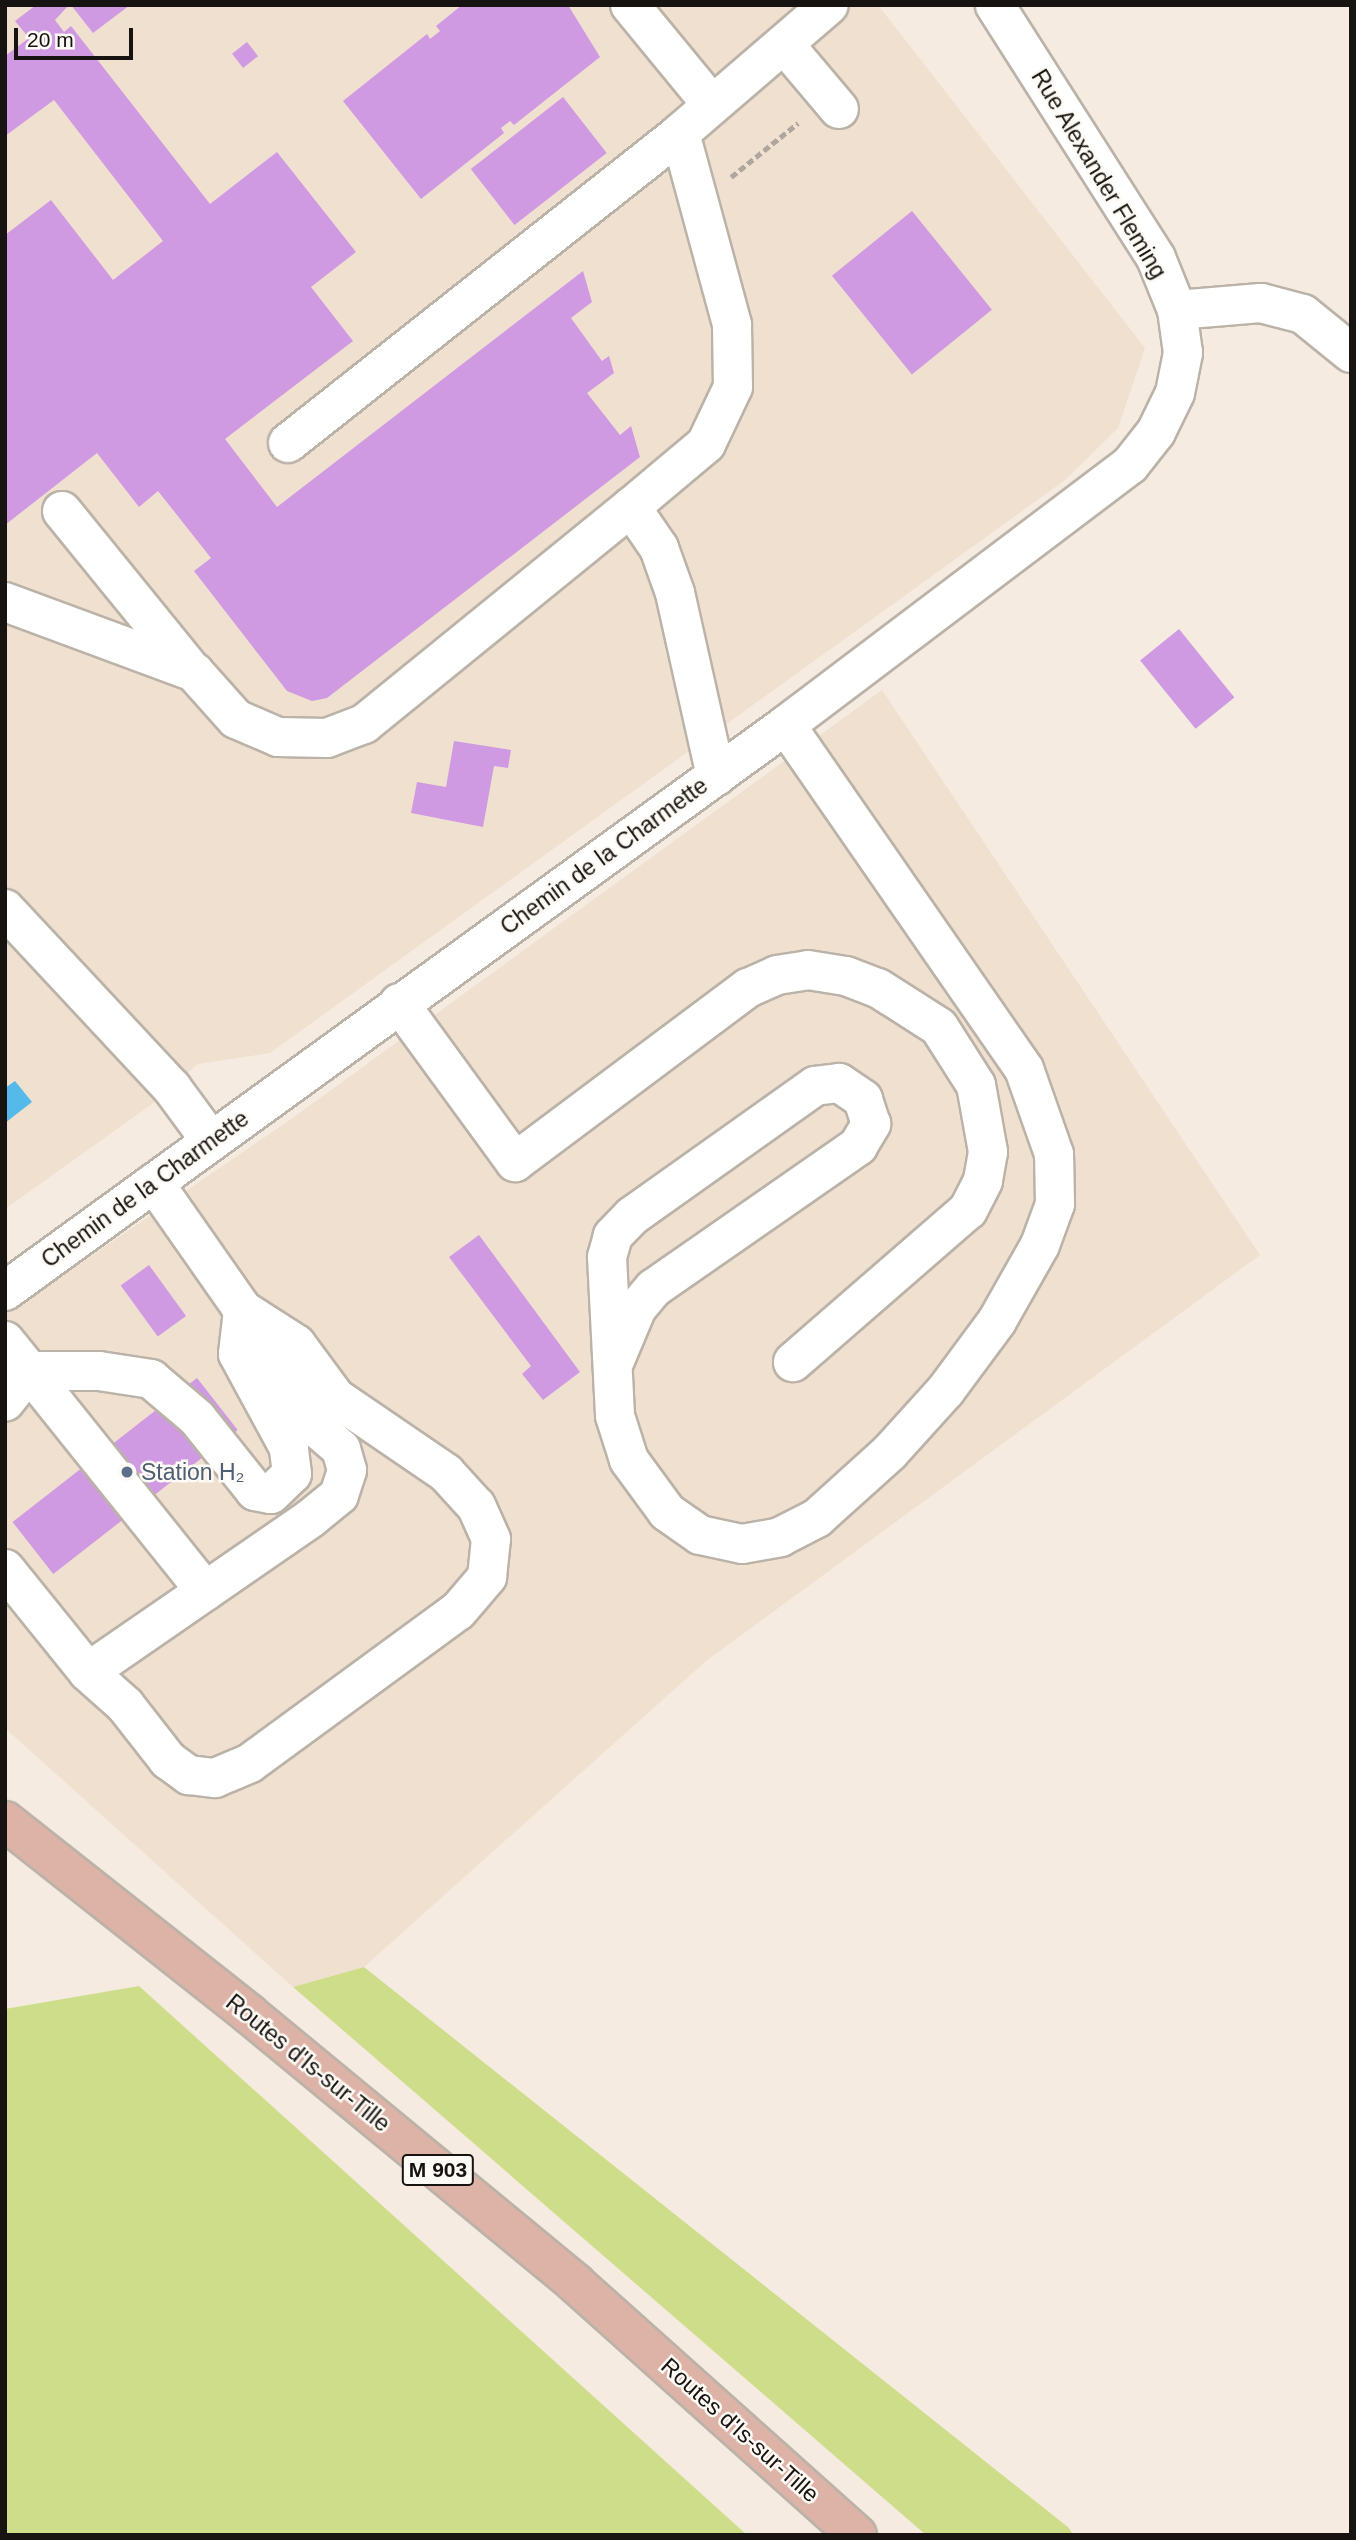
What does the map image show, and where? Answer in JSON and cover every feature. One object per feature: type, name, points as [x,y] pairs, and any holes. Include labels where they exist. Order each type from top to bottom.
[{"type":"main road","name":"Routes d'Is-sur-Tille","points":[[5,1821],[250,2014],[575,2283],[857,2535]]},
{"type":"street","points":[[630,5],[712,105]]},
{"type":"street","points":[[288,443],[680,133],[829,5]]},
{"type":"street","name":"Rue Alexander Fleming","points":[[995,5],[1156,258],[1177,310],[1183,353],[1175,393]]},
{"type":"street","points":[[784,44],[839,109]]},
{"type":"street","points":[[62,511],[236,719],[278,737],[327,738],[364,724],[706,444],[733,387],[732,325],[680,133]]},
{"type":"street","points":[[1177,310],[1261,303],[1303,314],[1351,353]]},
{"type":"street","name":"Chemin de la Charmette","points":[[5,1291],[786,725],[1130,465],[1156,432],[1175,393]]},
{"type":"street","points":[[631,507],[659,548],[675,593],[716,776]]},
{"type":"street","points":[[5,602],[194,672]]},
{"type":"street","points":[[615,1360],[637,1308],[654,1288],[858,1146],[871,1124],[863,1099],[839,1083],[815,1086],[621,1226],[613,1236],[607,1257],[615,1360],[614,1395],[620,1439],[629,1460],[667,1512],[700,1535],[742,1544],[780,1537],[817,1518],[890,1452],[946,1390],[997,1321],[1040,1245],[1055,1204],[1054,1154],[1024,1069],[786,725]]},
{"type":"street","points":[[5,909],[172,1088],[211,1141]]},
{"type":"street","points":[[399,1003],[515,1162],[748,988],[777,975],[808,970],[846,976],[889,994],[939,1027],[976,1085],[988,1152],[983,1181],[968,1210],[793,1362]]},
{"type":"street","points":[[88,1672],[311,1518],[338,1495],[347,1469],[341,1449],[319,1430],[243,1310],[154,1183]]},
{"type":"street","points":[[29,1371],[99,1371],[151,1379],[197,1418],[255,1491],[271,1494],[292,1474],[289,1448],[238,1354],[243,1310]]},
{"type":"street","points":[[5,1569],[88,1672],[125,1705],[168,1760],[189,1775],[215,1778],[250,1763],[458,1611],[487,1577],[491,1539],[476,1506],[454,1481],[336,1398],[296,1344],[243,1310]]},
{"type":"street","points":[[5,1341],[205,1591]]},
{"type":"street","points":[[5,1402],[29,1371]]},
{"type":"shaded area","points":[[5,5],[878,5],[1145,348],[1118,428],[1065,480],[270,1053],[198,1064],[152,1104],[5,1209]]},
{"type":"shaded area","points":[[882,690],[1260,1255],[706,1661],[364,1967],[293,1987],[5,1728],[5,1315],[294,1117]]},
{"type":"green space","points":[[364,1967],[1069,2528],[1073,2535],[926,2535],[293,1987]]},
{"type":"green space","points":[[139,1986],[747,2535],[5,2535],[5,2009]]},
{"type":"water","points":[[15,1081],[32,1102],[5,1123],[5,1088]]},
{"type":"building","points":[[36,5],[69,5],[55,20],[64,32],[71,26],[210,204],[277,152],[356,252],[311,287],[353,341],[225,439],[277,507],[583,271],[592,302],[571,318],[602,361],[609,356],[614,373],[587,393],[620,435],[631,426],[640,457],[327,698],[312,701],[287,691],[194,571],[211,558],[158,491],[139,507],[97,453],[5,525],[5,235],[51,200],[113,280],[163,241],[54,100],[5,136],[5,56],[29,38],[15,21]]},
{"type":"building","points":[[71,5],[130,5],[93,33]]},
{"type":"building","points":[[462,5],[568,5],[600,57],[514,125],[510,121],[501,128],[504,133],[421,199],[343,101],[427,34],[430,39],[440,31],[436,26]]},
{"type":"building","points":[[247,42],[258,56],[243,68],[232,54]]},
{"type":"building","points":[[563,97],[607,153],[515,225],[471,169]]},
{"type":"building","points":[[912,211],[992,310],[912,375],[832,276]]},
{"type":"building","points":[[1179,629],[1234,697],[1196,729],[1140,660]]},
{"type":"building","points":[[454,741],[511,750],[508,768],[494,766],[483,827],[411,813],[417,782],[446,787]]},
{"type":"building","points":[[479,1235],[580,1372],[543,1400],[522,1374],[531,1366],[449,1257]]},
{"type":"building","points":[[149,1265],[186,1316],[158,1337],[121,1286]]},
{"type":"building","points":[[197,1378],[238,1430],[53,1574],[13,1522]]},
{"type":"place","name":"Station H₂","points":[[127,1472]]}]
